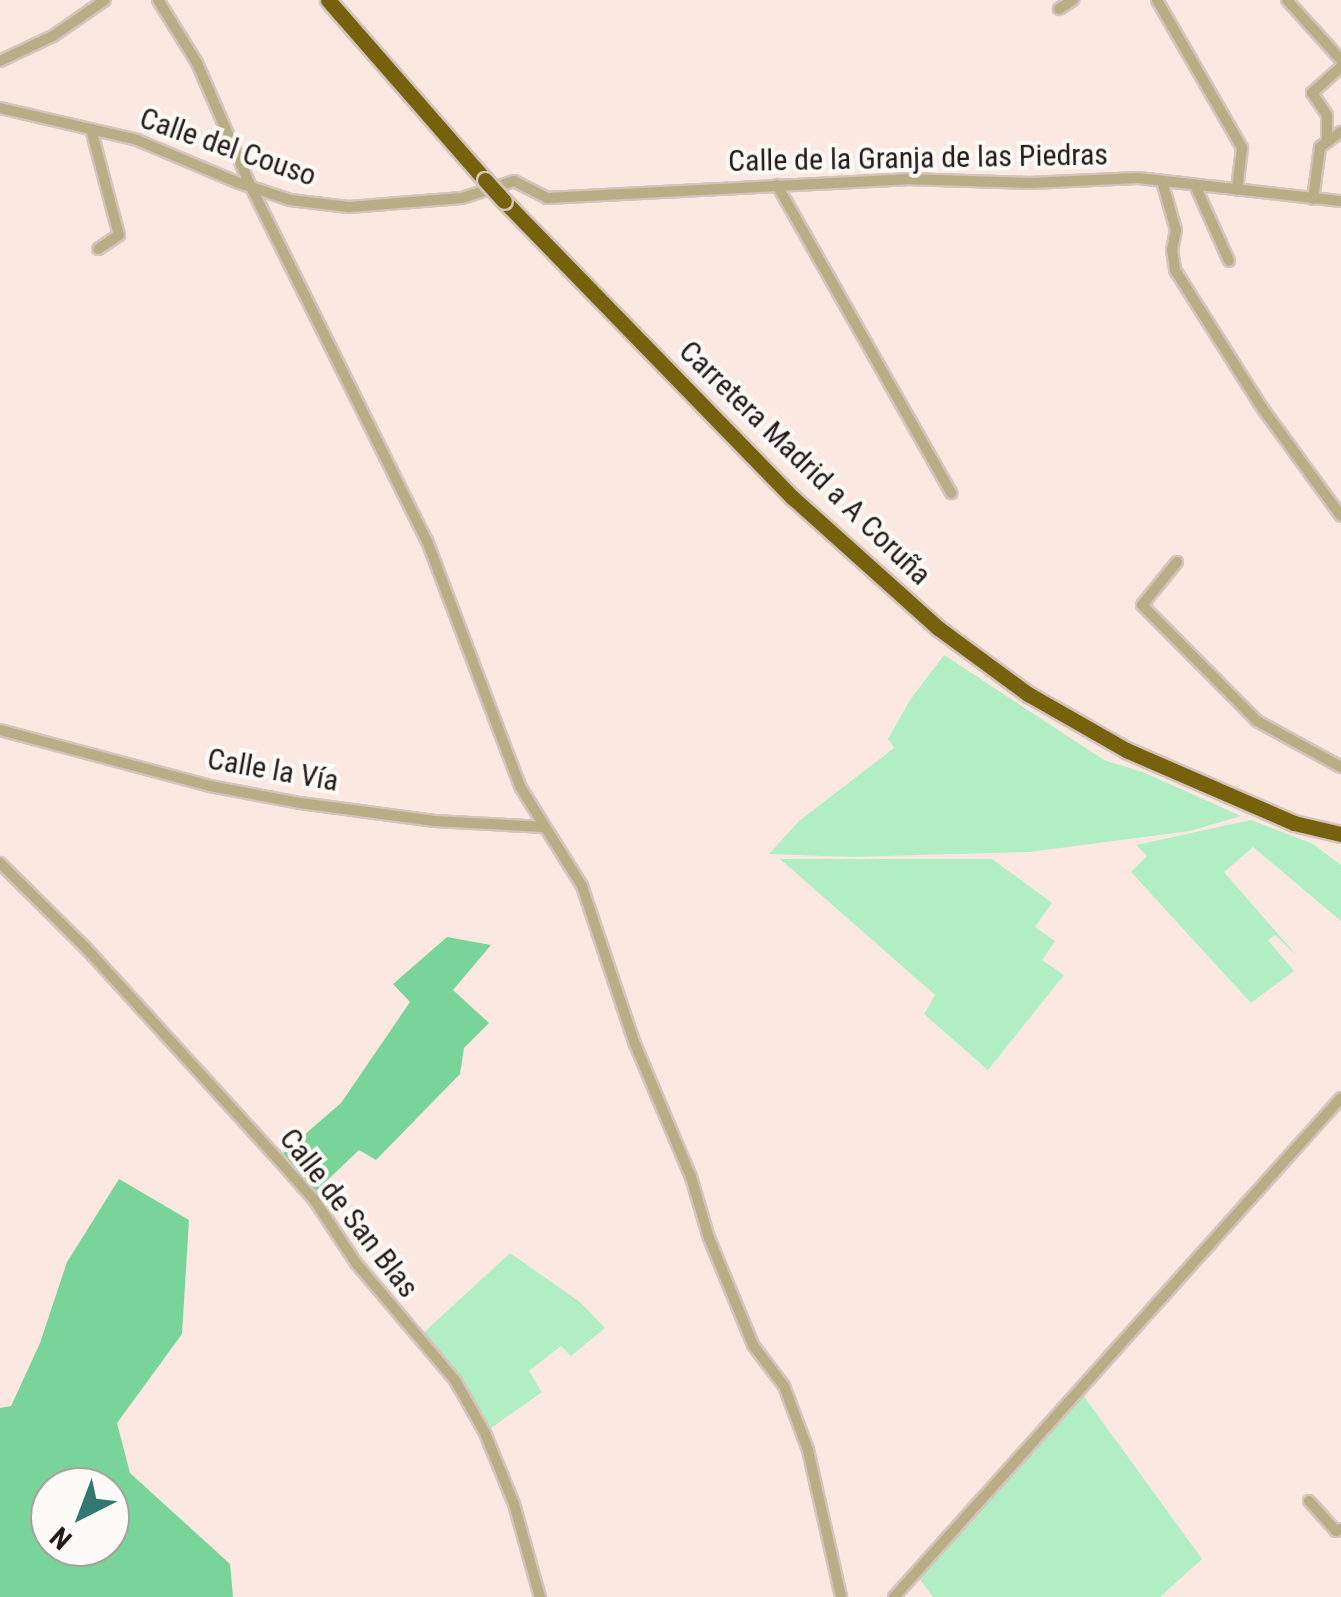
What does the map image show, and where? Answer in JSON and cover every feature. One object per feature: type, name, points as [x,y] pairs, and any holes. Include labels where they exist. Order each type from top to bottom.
[{"type":"highway","name":"Carretera Madrid a A Coruña","points":[[328,0],[492,182],[504,201],[792,497],[938,628],[1028,694],[1126,750],[1294,823],[1341,834]]},
{"type":"street","points":[[0,62],[54,36],[105,0]]},
{"type":"street","points":[[158,0],[197,64],[251,188],[426,541],[522,788],[582,886],[636,1044],[691,1177],[709,1238],[752,1345],[784,1386],[808,1450],[840,1597]]},
{"type":"street","points":[[1059,8],[1073,0]]},
{"type":"street","points":[[1157,0],[1242,148],[1237,190]]},
{"type":"street","points":[[1287,0],[1341,64],[1312,93],[1327,115],[1327,142]]},
{"type":"street","name":"Calle del Couso","points":[[0,108],[136,140],[251,188],[311,204],[349,207],[462,198],[492,182]]},
{"type":"street","points":[[91,130],[119,235],[98,249]]},
{"type":"street","points":[[1313,199],[1320,147],[1341,132]]},
{"type":"street","name":"Calle de la Granja de las Piedras","points":[[492,182],[514,182],[547,198],[906,179],[1162,181],[1341,201]]},
{"type":"street","points":[[1162,181],[1176,230],[1172,250],[1175,270],[1244,382],[1341,516]]},
{"type":"street","points":[[777,185],[951,494]]},
{"type":"street","points":[[1195,185],[1229,260]]},
{"type":"street","points":[[1328,500],[1341,489]]},
{"type":"street","points":[[1177,562],[1142,605],[1257,721],[1341,767]]},
{"type":"street","name":"Calle la Vía","points":[[0,730],[210,786],[300,803],[436,820],[544,828]]},
{"type":"street","name":"Calle de San Blas","points":[[0,864],[85,947],[296,1178],[356,1264],[455,1380],[485,1433],[514,1504],[540,1597]]},
{"type":"street","points":[[894,1597],[1341,1098]]},
{"type":"street","points":[[1309,1501],[1339,1532]]},
{"type":"green space","points":[[944,655],[1104,760],[1145,773],[1241,816],[1190,831],[1029,852],[852,857],[769,854],[799,821],[894,748],[888,739],[910,700]]},
{"type":"green space","points":[[1251,820],[1313,844],[1341,865],[1341,921],[1253,847],[1224,872],[1298,957],[1275,935],[1268,940],[1294,971],[1251,1003],[1131,872],[1147,856],[1136,845]]},
{"type":"green space","points":[[780,859],[992,859],[1052,903],[1035,927],[1055,941],[1042,960],[1064,975],[988,1070],[924,1014],[935,995]]},
{"type":"green space","points":[[447,937],[491,945],[453,990],[489,1023],[464,1048],[460,1074],[376,1160],[359,1150],[313,1194],[280,1156],[341,1103],[410,1002],[393,984]]},
{"type":"green space","points":[[119,1179],[189,1220],[182,1334],[117,1423],[128,1467],[30,1467],[30,1567],[130,1567],[130,1473],[230,1564],[233,1597],[0,1597],[0,1408],[11,1406],[40,1343],[67,1262]]},
{"type":"green space","points":[[510,1253],[580,1302],[605,1328],[571,1356],[561,1346],[529,1371],[542,1392],[487,1431],[420,1336]]},
{"type":"green space","points":[[1080,1391],[1202,1559],[1160,1597],[933,1597],[916,1574]]}]
